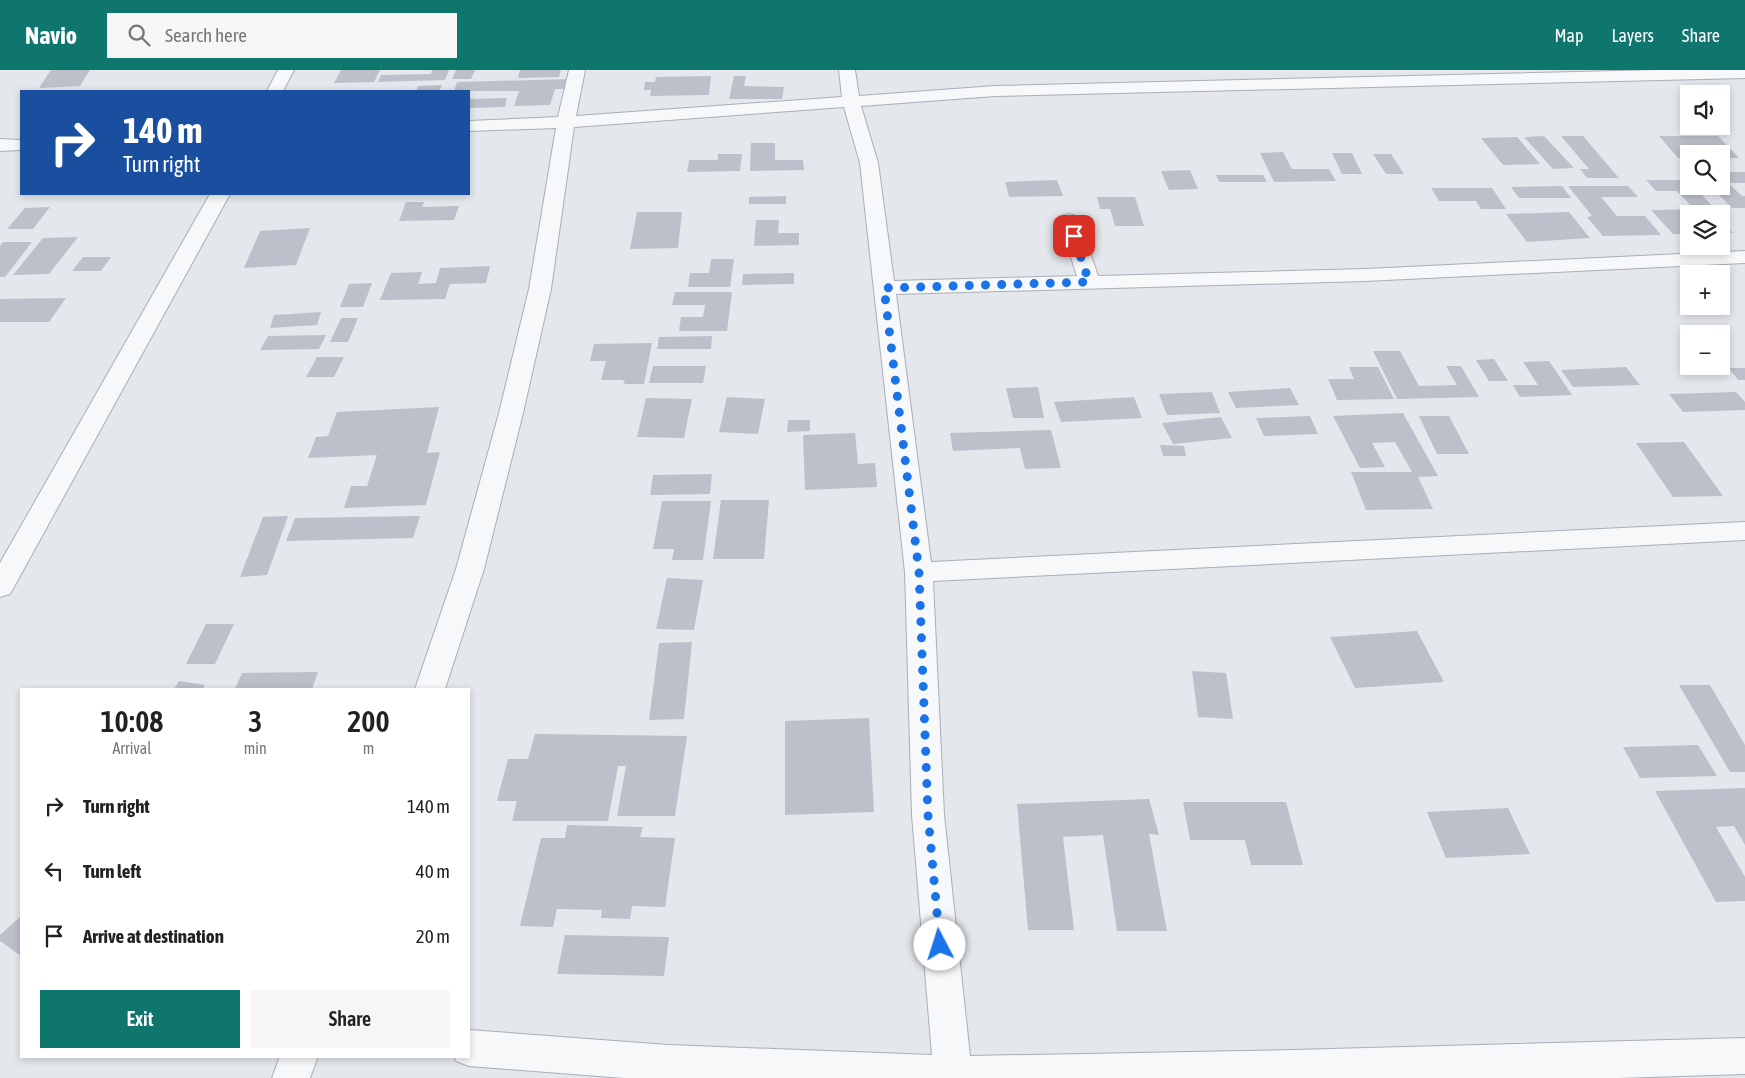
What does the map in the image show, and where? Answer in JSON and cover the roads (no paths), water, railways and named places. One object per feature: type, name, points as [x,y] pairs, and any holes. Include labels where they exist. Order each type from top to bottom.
[{"type":"street","points":[[276,90],[286,70]]},
{"type":"street","points":[[430,688],[470,569],[511,413],[540,289],[566,122],[577,70]]},
{"type":"street","points":[[847,70],[851,101],[869,162],[919,572],[928,815],[953,1077]]},
{"type":"street","points":[[995,91],[1053,73]]},
{"type":"street","points":[[470,126],[566,122],[995,91],[1745,73]]},
{"type":"street","points":[[0,146],[20,144]]},
{"type":"street","points":[[0,587],[219,195]]},
{"type":"street","points":[[1069,220],[1089,282]]},
{"type":"street","points":[[884,288],[1365,275],[1745,257]]},
{"type":"street","points":[[919,572],[1745,531]]},
{"type":"street","points":[[470,1048],[668,1063],[953,1077],[1745,1056]]},
{"type":"street","points":[[291,1078],[298,1058]]}]
